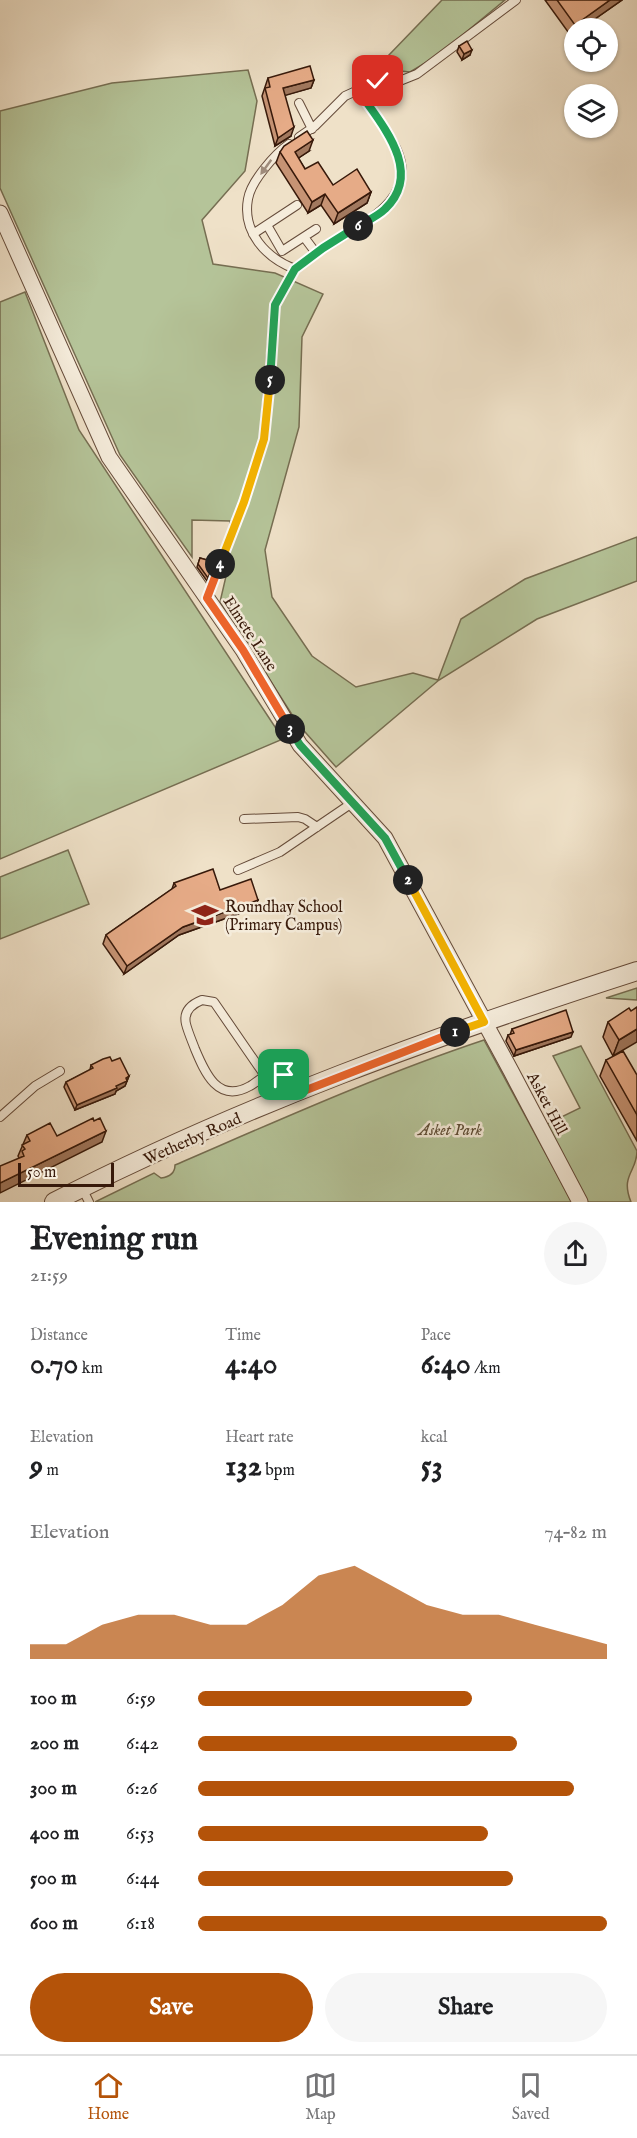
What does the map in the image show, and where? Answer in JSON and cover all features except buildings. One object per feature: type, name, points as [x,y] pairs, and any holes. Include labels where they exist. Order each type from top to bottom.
[{"type":"street","name":"Elmete Lane","points":[[0,213],[109,457],[243,650],[300,745],[385,838],[484,1022]]},
{"type":"street","name":"Wetherby Road","points":[[54,1202],[85,1195],[195,1134],[411,1048],[637,971]]},
{"type":"street","name":"Asket Hill","points":[[484,1022],[579,1202]]},
{"type":"lane","points":[[295,269],[280,263],[260,247],[249,225],[248,197],[276,153],[312,129],[345,96],[378,81],[397,82],[417,74],[516,0]]},
{"type":"lane","points":[[207,598],[244,502],[264,439],[275,305],[295,269],[386,208],[401,180],[401,164],[396,148],[358,90]]},
{"type":"lane","points":[[299,103],[312,129]]},
{"type":"lane","points":[[253,234],[297,205]]},
{"type":"lane","points":[[267,225],[282,251],[316,229]]},
{"type":"lane","points":[[304,237],[316,254]]},
{"type":"lane","points":[[238,870],[280,852],[352,803]]},
{"type":"lane","points":[[244,819],[298,817],[317,827]]},
{"type":"lane","points":[[265,1076],[214,1002],[202,1000],[190,1006],[185,1015],[186,1025],[205,1073],[218,1088],[238,1091],[273,1072],[281,1073],[296,1094]]},
{"type":"lane","points":[[0,1117],[35,1086],[60,1071]]},
{"type":"green space","points":[[442,0],[505,0],[437,56],[410,72],[390,70],[388,56]]},
{"type":"green space","points":[[248,70],[257,101],[245,171],[202,220],[213,264],[275,273],[323,294],[302,337],[299,427],[265,550],[272,597],[312,656],[356,687],[413,673],[438,680],[461,619],[525,579],[637,537],[637,581],[537,619],[439,680],[336,767],[298,724],[220,602],[230,559],[230,521],[192,520],[192,557],[120,455],[0,188],[0,111],[112,83]]},
{"type":"green space","points":[[25,292],[79,430],[283,739],[0,859],[0,302]]},
{"type":"green space","points":[[68,850],[89,904],[0,939],[0,877]]},
{"type":"green space","points":[[637,988],[637,1000],[606,998]]},
{"type":"green space","name":"Asket Park","points":[[484,1040],[572,1202],[95,1202],[154,1173],[161,1178],[167,1177],[173,1172],[175,1165],[328,1099]]},
{"type":"green space","points":[[581,1046],[637,1151],[627,1186],[631,1202],[587,1202],[547,1124],[580,1108],[553,1056]]},
{"type":"place","name":"Roundhay School (Primary Campus)","points":[[205,915]]},
{"type":"route","points":[[284,1075],[296,1094],[411,1048],[484,1022],[385,838],[300,745],[243,650],[207,598],[244,502],[264,439],[275,305],[295,269],[323,248],[386,208],[401,180],[401,164],[396,148],[358,90],[378,81]]}]
